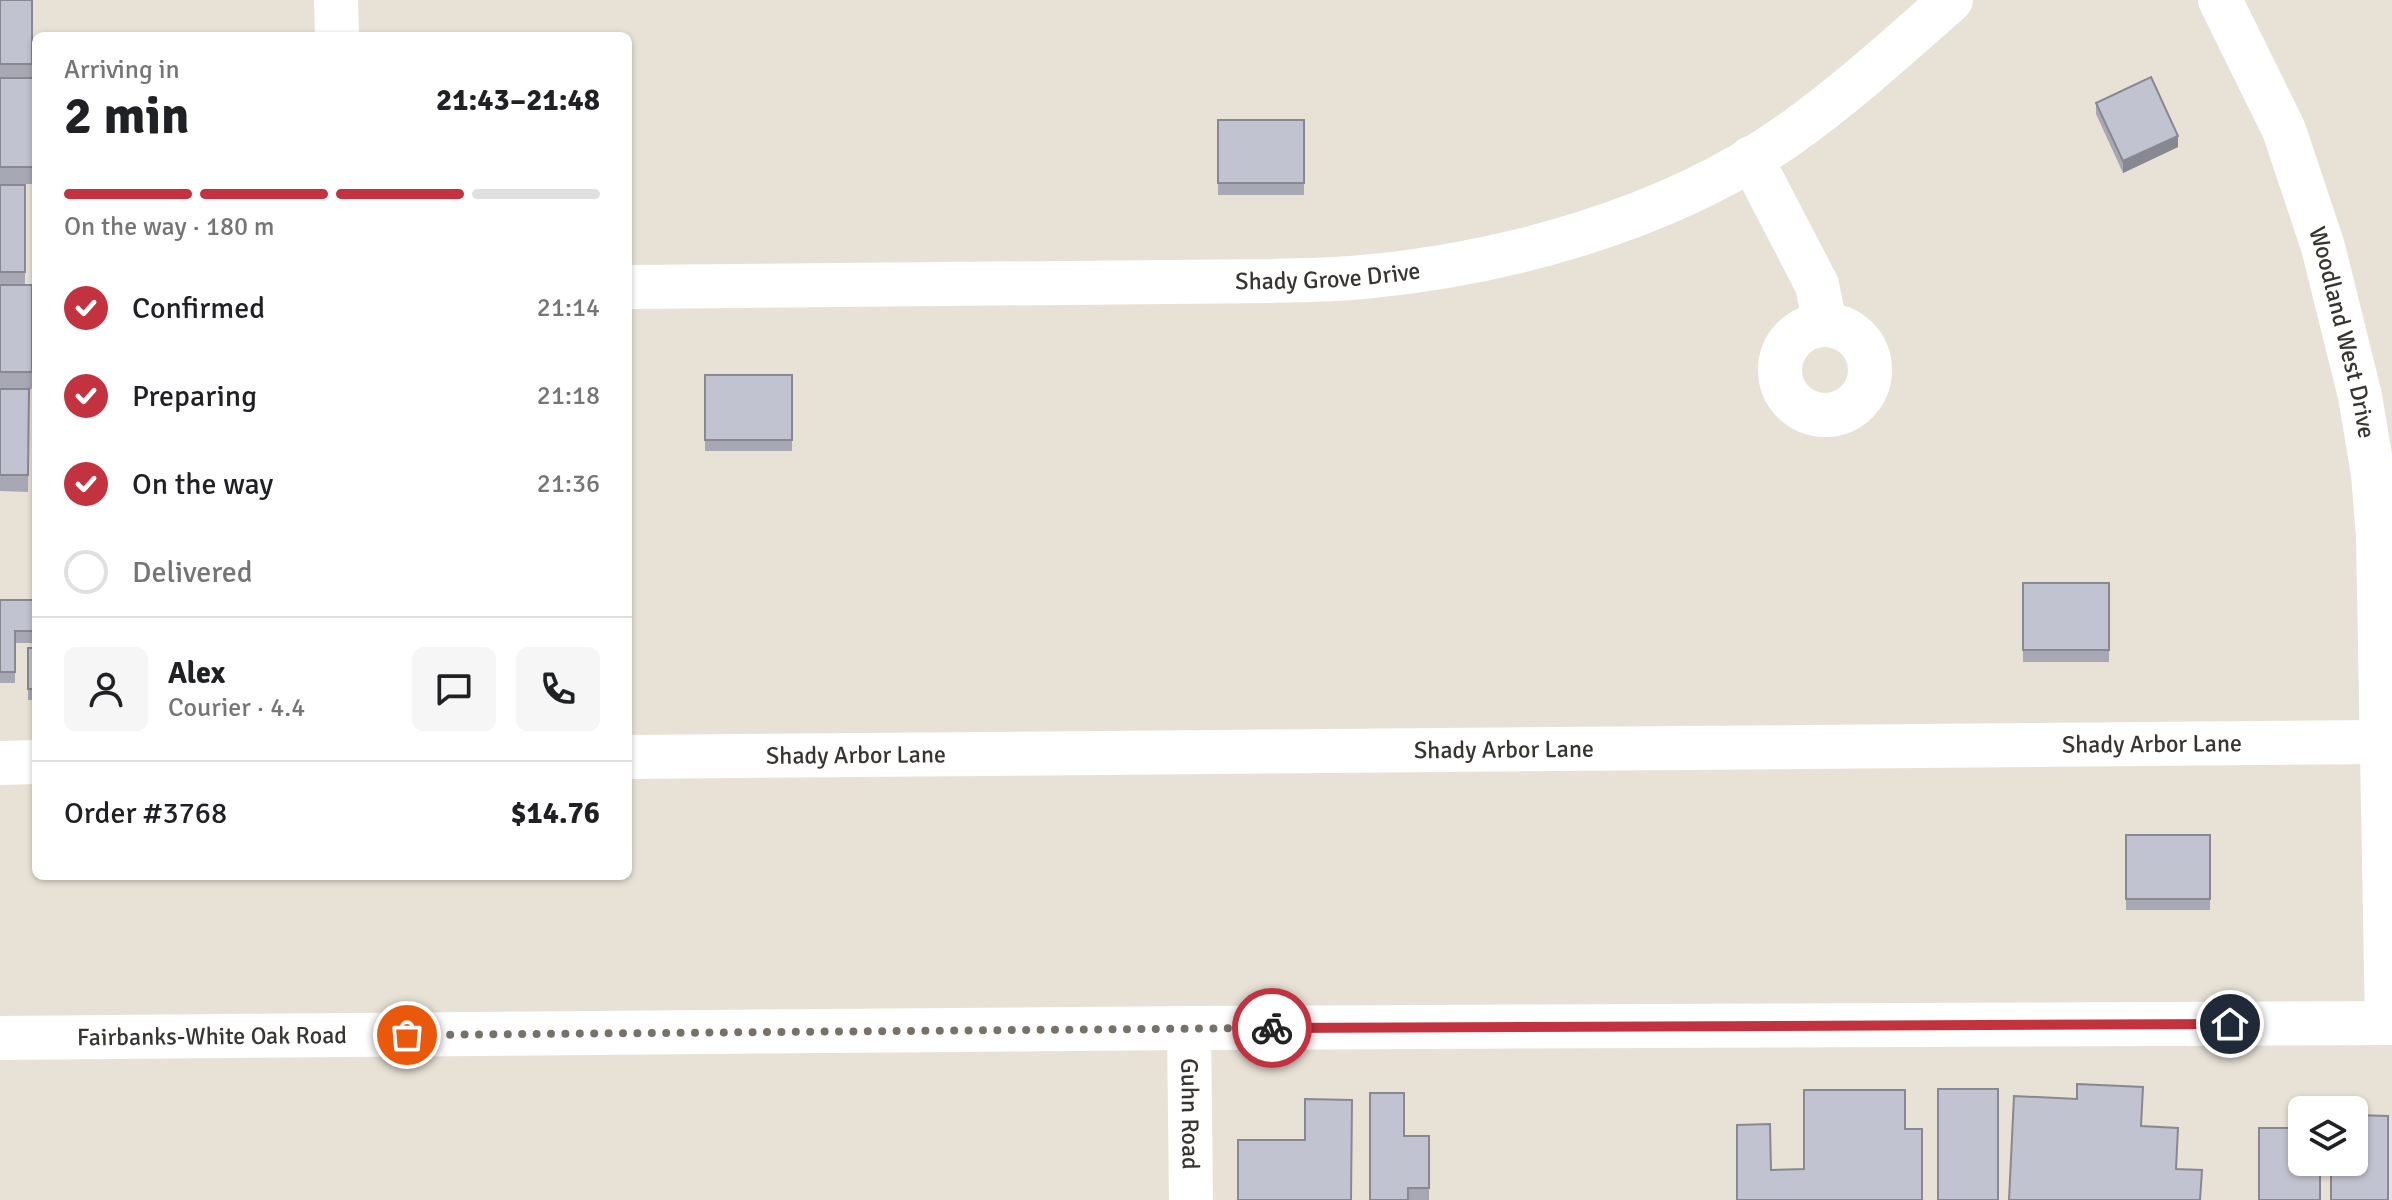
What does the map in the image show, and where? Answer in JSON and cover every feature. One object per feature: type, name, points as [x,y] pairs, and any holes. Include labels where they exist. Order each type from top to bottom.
[{"type":"street","points":[[336,0],[337,32]]},
{"type":"street","name":"Shady Grove Drive","points":[[632,287],[1272,281],[1363,277],[1443,267],[1513,253],[1604,227],[1696,189],[1751,158],[1786,136],[1871,70],[1951,0]]},
{"type":"street","name":"Woodland West Drive","points":[[2220,0],[2284,130],[2323,247],[2360,396],[2373,474],[2378,536],[2390,1023]]},
{"type":"street","points":[[1751,158],[1817,285],[1825,324]]},
{"type":"street","name":"Shady Arbor Lane","points":[[632,757],[2381,742]]},
{"type":"street","points":[[0,763],[32,762]]},
{"type":"street","name":"Fairbanks-White Oak Road","points":[[0,1038],[1189,1028],[2390,1023]]},
{"type":"street","name":"Guhn Road","points":[[1189,1028],[1191,1200]]},
{"type":"building","points":[[0,0],[32,0],[32,64],[0,64]]},
{"type":"building","points":[[2151,77],[2178,136],[2123,161],[2096,103]]},
{"type":"building","points":[[0,78],[32,78],[32,167],[0,167]]},
{"type":"building","points":[[1218,120],[1304,120],[1304,183],[1218,183]]},
{"type":"building","points":[[0,185],[25,185],[25,272],[0,272]]},
{"type":"building","points":[[0,285],[32,285],[32,372],[0,372]]},
{"type":"building","points":[[705,375],[792,375],[792,440],[705,440]]},
{"type":"building","points":[[0,389],[29,389],[28,475],[0,475]]},
{"type":"building","points":[[2023,583],[2109,583],[2109,650],[2023,650]]},
{"type":"building","points":[[0,600],[32,600],[32,631],[15,631],[15,672],[0,672]]},
{"type":"building","points":[[28,648],[32,648],[32,689],[28,689]]},
{"type":"building","points":[[2126,835],[2210,835],[2210,899],[2126,899]]},
{"type":"building","points":[[2077,1084],[2143,1087],[2141,1126],[2178,1128],[2176,1169],[2202,1170],[2200,1200],[2009,1200],[2014,1096],[2077,1099]]},
{"type":"building","points":[[1938,1089],[1998,1089],[1998,1200],[1938,1200]]},
{"type":"building","points":[[1804,1090],[1905,1090],[1905,1129],[1922,1129],[1922,1200],[1737,1200],[1737,1125],[1770,1124],[1771,1170],[1804,1169]]},
{"type":"building","points":[[1370,1093],[1404,1093],[1404,1136],[1429,1136],[1429,1188],[1408,1188],[1408,1200],[1370,1200]]},
{"type":"building","points":[[1305,1099],[1352,1100],[1351,1200],[1238,1200],[1238,1140],[1305,1140]]},
{"type":"building","points":[[2368,1115],[2388,1116],[2388,1200],[2331,1200],[2331,1176],[2368,1176]]},
{"type":"building","points":[[2259,1128],[2288,1128],[2288,1176],[2320,1176],[2320,1200],[2259,1200]]},
{"type":"way so far","points":[[407,1035],[1272,1028]]},
{"type":"route","points":[[1272,1028],[2230,1024]]}]
